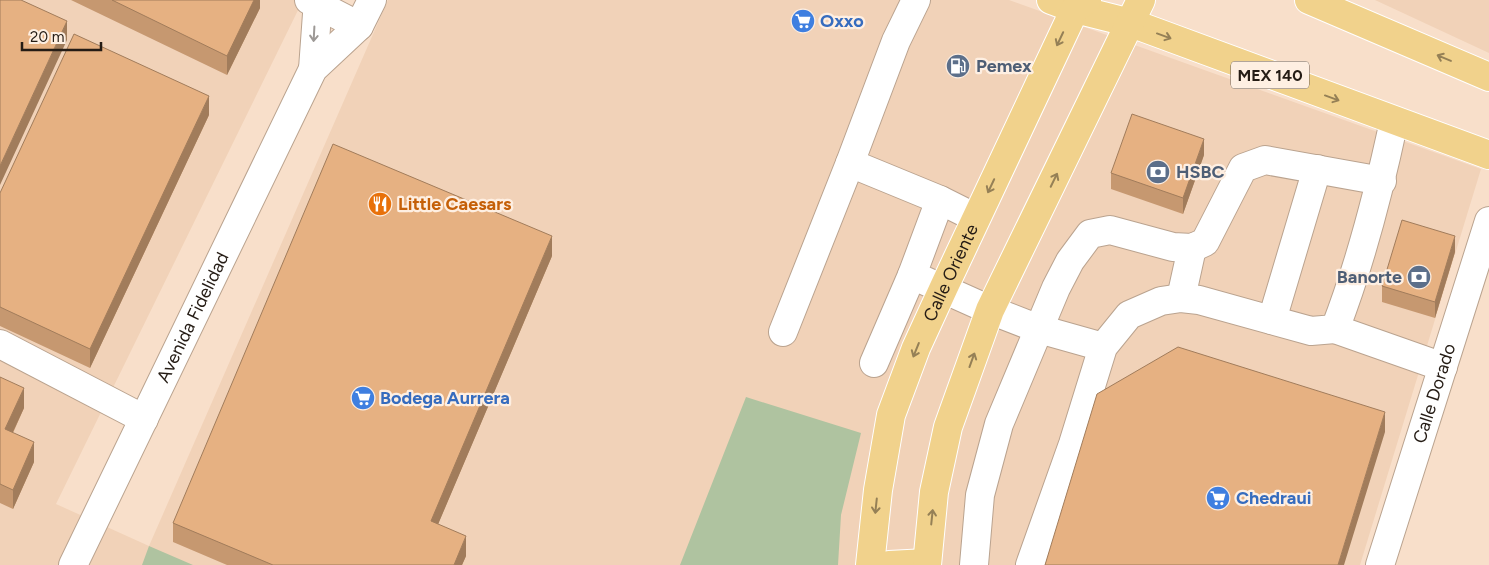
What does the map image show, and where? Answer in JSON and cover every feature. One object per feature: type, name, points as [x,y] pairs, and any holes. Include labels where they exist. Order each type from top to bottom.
[{"type":"main road","points":[[1309,0],[1489,77]]},
{"type":"main road","name":"MEX 140","points":[[1071,3],[1136,12],[1394,121],[1489,155]]},
{"type":"main road","name":"Calle Oriente","points":[[870,565],[878,490],[891,415],[916,348],[1071,3]]},
{"type":"main road","points":[[888,565],[927,564],[934,492],[948,427],[990,310],[1136,12]]},
{"type":"street","name":"Avenida Fidelidad","points":[[73,565],[313,69],[359,26],[372,0]]},
{"type":"street","points":[[783,332],[896,42],[916,0]]},
{"type":"street","name":"Avenida Fidelidad","points":[[313,69],[314,1]]},
{"type":"street","points":[[314,1],[359,26]]},
{"type":"street","points":[[1335,329],[1347,299],[1382,181],[1394,121]]},
{"type":"street","points":[[974,565],[980,495],[998,424],[1065,270],[1090,234],[1110,230],[1173,247],[1192,248],[1205,242],[1243,168],[1265,160],[1382,181]]},
{"type":"street","points":[[850,163],[940,200],[976,218]]},
{"type":"street","points":[[1272,320],[1317,169]]},
{"type":"street","points":[[874,362],[912,275],[940,200]]},
{"type":"street","name":"Calle Dorado","points":[[1380,565],[1489,221]]},
{"type":"street","points":[[1181,298],[1192,248]]},
{"type":"street","points":[[912,275],[944,287],[990,310],[1039,329],[1102,347]]},
{"type":"street","points":[[1030,565],[1073,444],[1102,347],[1129,315],[1161,301],[1181,298],[1199,300],[1311,331],[1335,329],[1443,367]]},
{"type":"street","points":[[0,344],[144,419]]},
{"type":"shaded area","points":[[0,0],[303,0],[56,504],[149,546],[388,0],[1009,0],[1481,169],[1360,565],[0,565]]},
{"type":"shaded area","points":[[1375,0],[1489,0],[1489,53]]},
{"type":"green space","points":[[746,397],[861,433],[841,515],[838,565],[680,565]]},
{"type":"green space","points":[[149,546],[193,565],[142,565]]},
{"type":"building","points":[[0,0],[21,0],[67,21],[0,166]]},
{"type":"building","points":[[112,0],[254,0],[227,56]]},
{"type":"building","points":[[74,34],[209,96],[90,349],[0,307],[0,193]]},
{"type":"building","name":"HSBC","points":[[1132,114],[1204,139],[1183,198],[1111,173]]},
{"type":"building","name":"Bodega Aurrera","points":[[333,144],[552,236],[431,521],[466,536],[454,565],[273,565],[173,523]]},
{"type":"building","name":"Banorte","points":[[1402,220],[1455,236],[1435,302],[1382,286]]},
{"type":"building","name":"Chedraui","points":[[1178,347],[1385,412],[1338,565],[1045,565],[1097,394]]},
{"type":"building","points":[[0,377],[24,388],[5,429],[34,442],[13,490],[0,484]]},
{"type":"place","name":"Oxxo","points":[[803,21]]},
{"type":"place","name":"Pemex","points":[[958,66]]},
{"type":"place","name":"HSBC","points":[[1158,172]]},
{"type":"place","name":"Little Caesars","points":[[380,204]]},
{"type":"place","name":"Banorte","points":[[1419,277]]},
{"type":"place","name":"Bodega Aurrera","points":[[363,398]]},
{"type":"place","name":"Chedraui","points":[[1218,498]]}]
